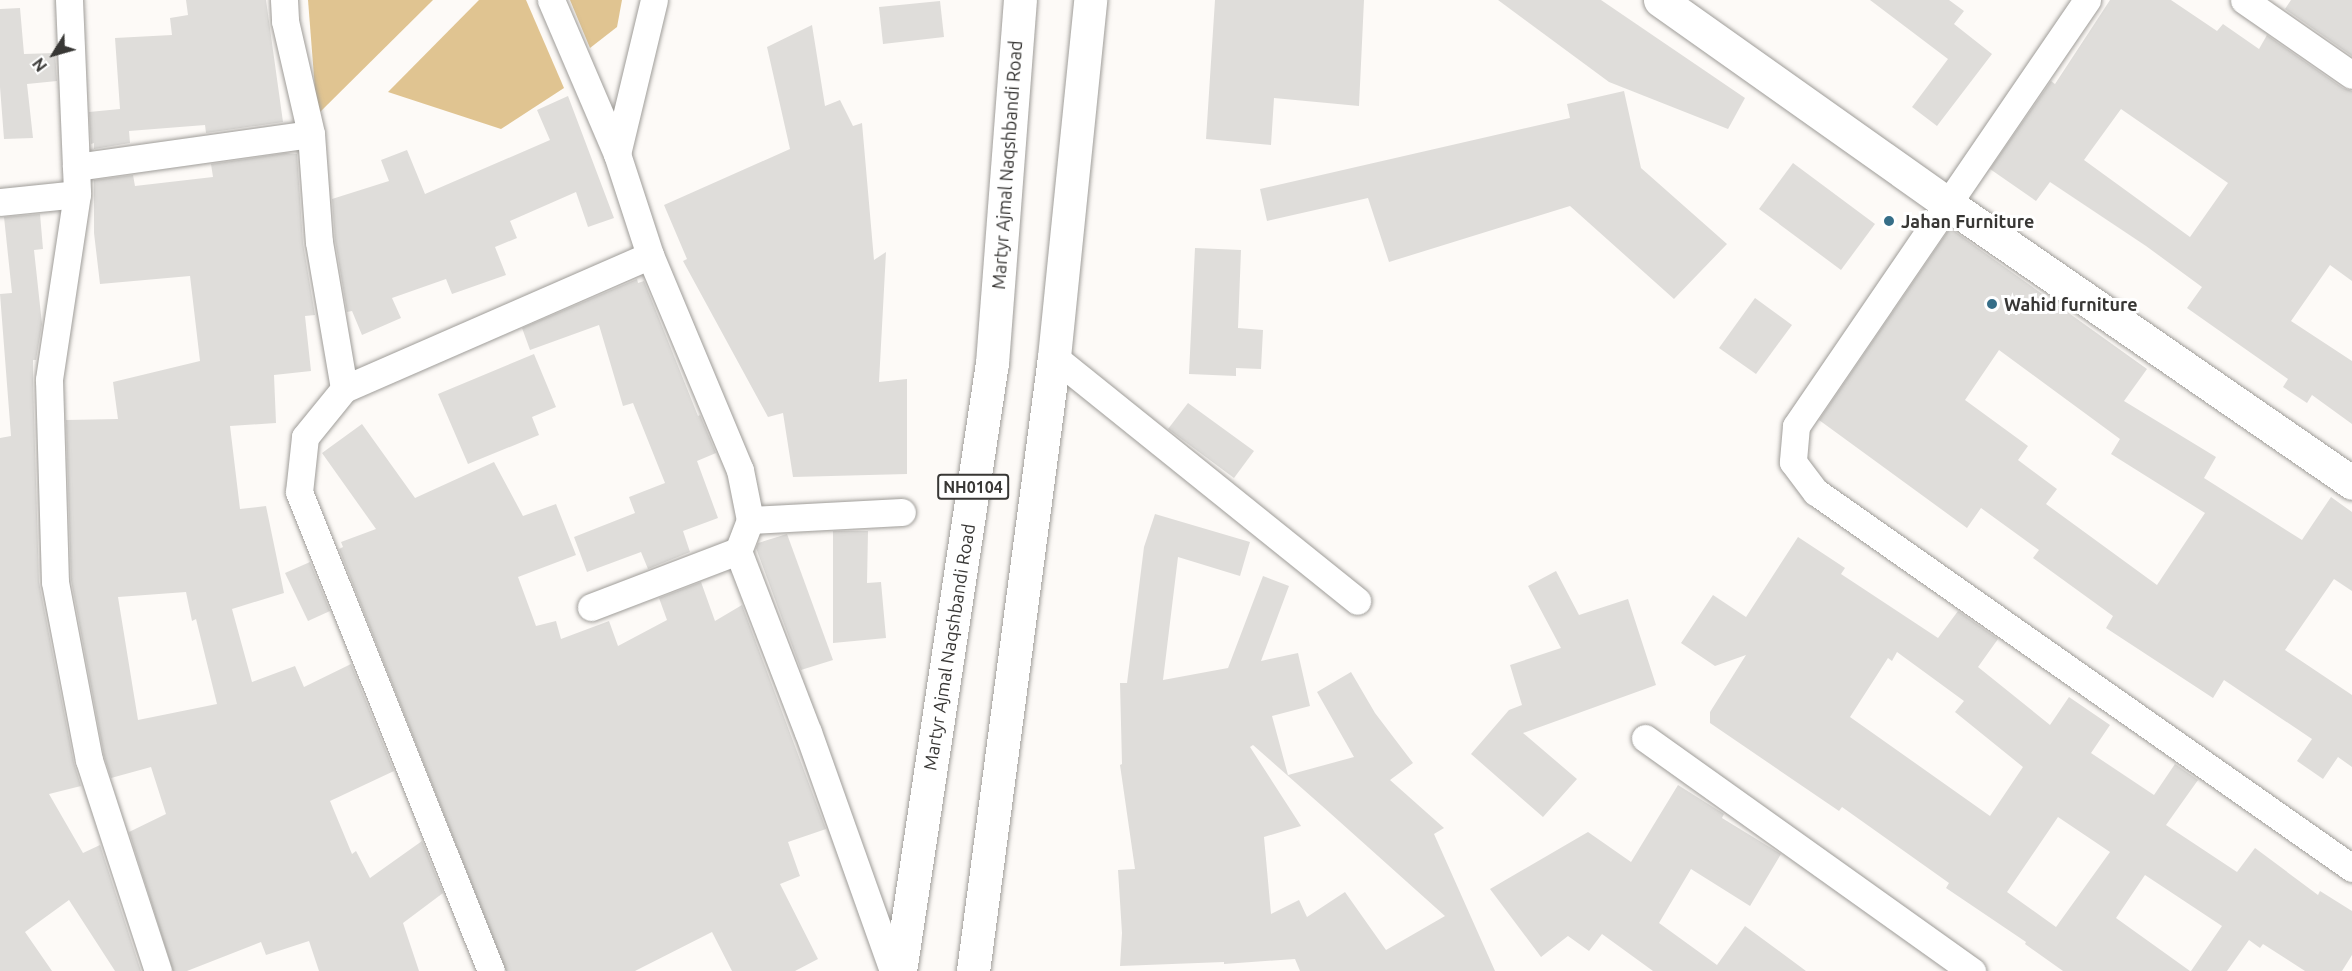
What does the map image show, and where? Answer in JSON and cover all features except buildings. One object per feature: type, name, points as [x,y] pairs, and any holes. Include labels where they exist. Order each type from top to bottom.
[{"type":"main road","name":"Martyr Ajmal Naqshbandi Road","points":[[900,971],[992,363],[1020,0]]},
{"type":"main road","name":"NH0104","points":[[973,971],[1054,357],[1090,0]]},
{"type":"main road","points":[[1660,0],[1948,204],[2352,483]]},
{"type":"street","points":[[69,0],[76,181],[49,380],[55,582],[89,760],[158,971]]},
{"type":"street","points":[[284,0],[285,21],[311,134],[319,242],[344,389]]},
{"type":"street","points":[[551,0],[617,154],[650,255],[740,470],[750,520],[738,551],[808,732],[893,971]]},
{"type":"street","points":[[617,154],[654,0]]},
{"type":"street","points":[[2087,0],[1796,426],[1793,462],[1816,492],[2352,868]]},
{"type":"street","points":[[2244,0],[2352,75]]},
{"type":"street","points":[[0,202],[76,181],[311,134]]},
{"type":"street","points":[[491,971],[299,492],[305,437],[344,389],[650,255]]},
{"type":"street","points":[[1054,357],[1356,601]]},
{"type":"street","points":[[750,520],[902,512]]},
{"type":"street","points":[[591,608],[738,551]]},
{"type":"street","points":[[1645,738],[1972,971]]},
{"type":"shaded area","points":[[308,0],[433,0],[317,115]]},
{"type":"shaded area","points":[[479,0],[526,0],[564,88],[501,129],[388,92]]},
{"type":"shaded area","points":[[570,0],[622,0],[617,27],[590,48]]},
{"type":"place","name":"Jahan Furniture","points":[[1889,221]]},
{"type":"place","name":"Wahid furniture","points":[[1992,304]]}]
